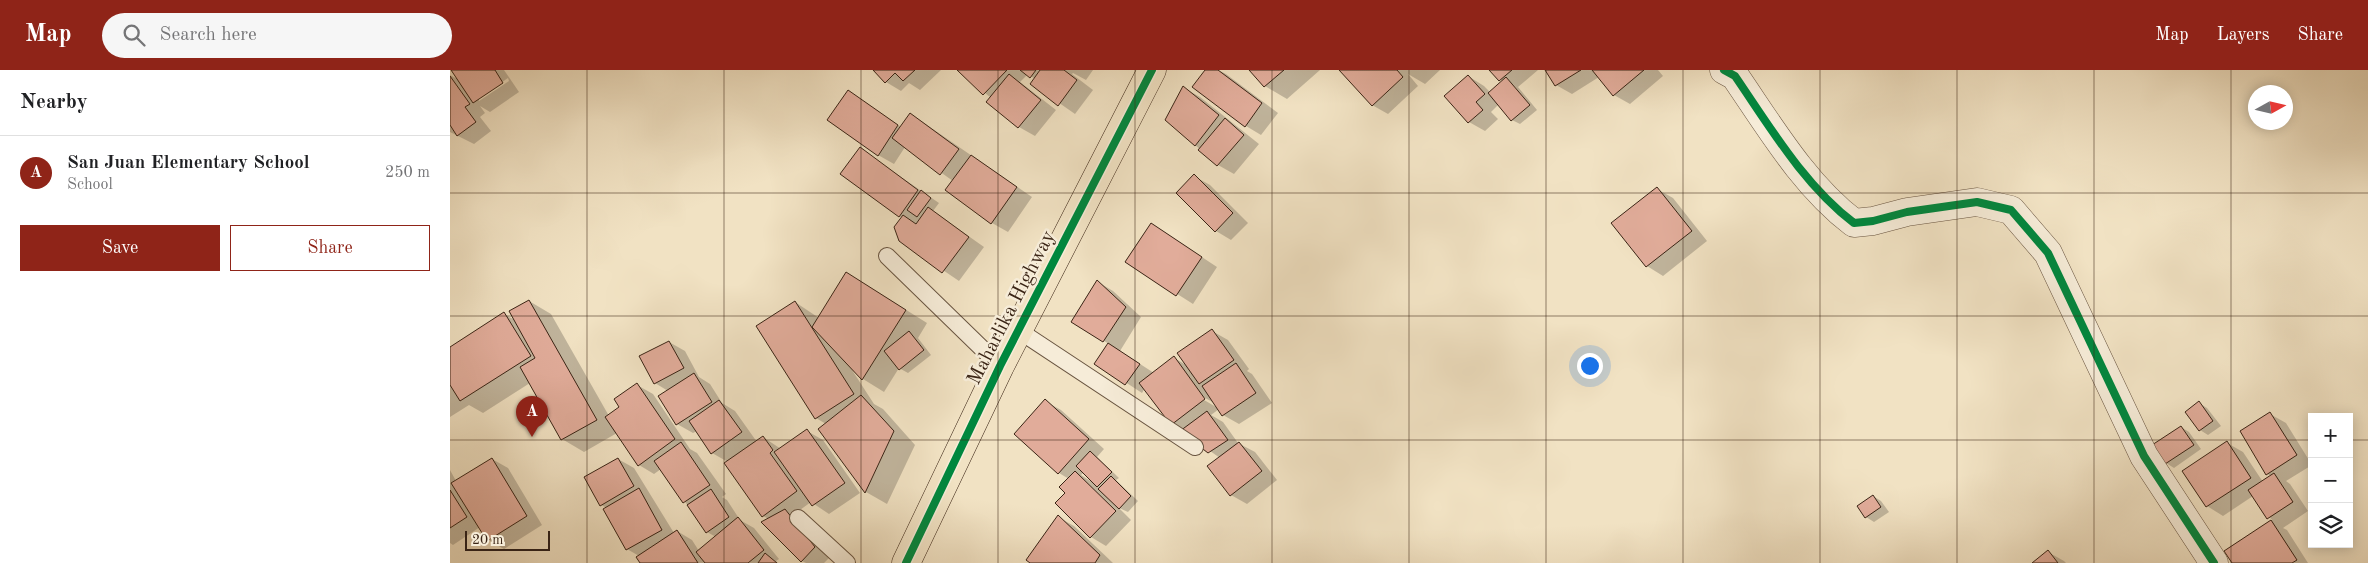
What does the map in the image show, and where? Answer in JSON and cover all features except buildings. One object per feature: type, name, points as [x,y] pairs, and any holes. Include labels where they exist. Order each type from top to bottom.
[{"type":"highway","name":"Maharlika Highway","points":[[906,563],[1000,366],[1152,70]]},
{"type":"street","points":[[1724,70],[1735,76],[1791,156],[1831,206],[1854,224],[1907,212],[1977,202],[2011,210],[2048,253],[2144,456],[2214,563]]},
{"type":"lane","points":[[887,256],[1000,366]]},
{"type":"lane","points":[[1018,330],[1195,447]]},
{"type":"lane","points":[[798,518],[847,563]]},
{"type":"cycle path","points":[[906,563],[1000,366],[1152,70]]},
{"type":"cycle path","points":[[1724,70],[1735,76],[1775,135],[1819,191],[1854,223],[1873,221],[1907,212],[1977,202],[2011,210],[2048,253],[2144,456],[2214,563]]},
{"type":"place","name":"San Juan Elementary School","points":[[532,437]]}]
